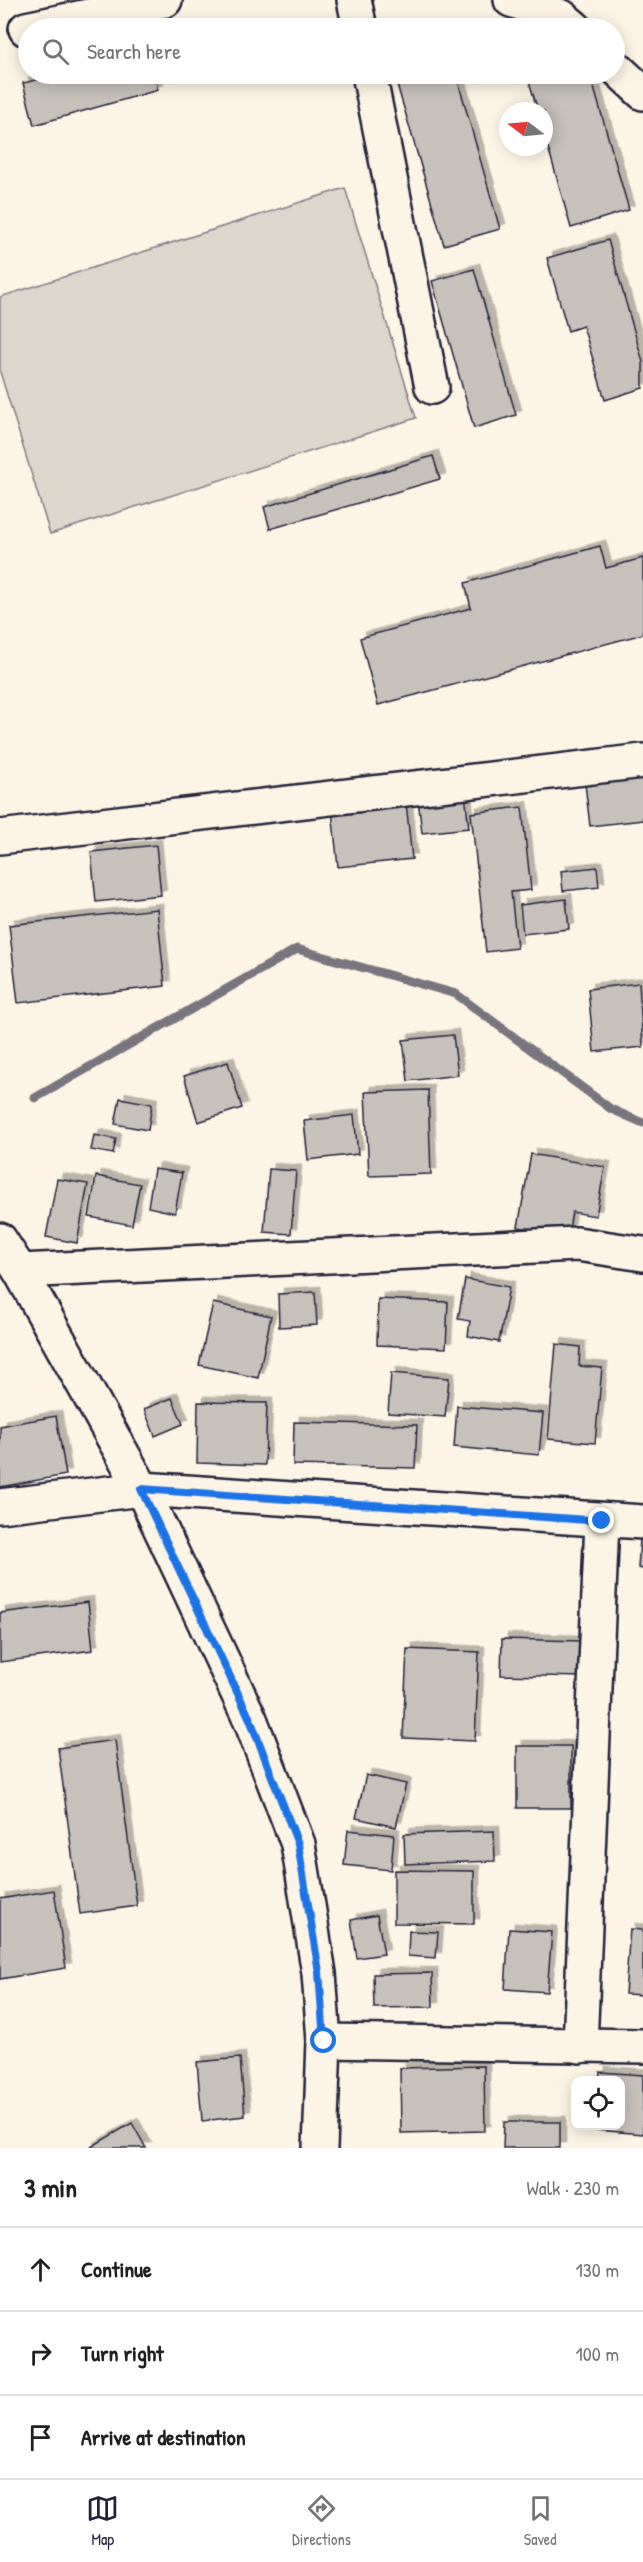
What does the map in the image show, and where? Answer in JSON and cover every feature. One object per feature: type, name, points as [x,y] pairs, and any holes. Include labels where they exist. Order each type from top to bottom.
[{"type":"street","points":[[79,18],[165,0]]},
{"type":"street","points":[[354,0],[358,18]]},
{"type":"street","points":[[511,0],[563,18]]},
{"type":"street","points":[[625,76],[643,93]]},
{"type":"street","points":[[371,84],[432,387]]},
{"type":"street","points":[[0,837],[643,761]]},
{"type":"street","points":[[0,1240],[20,1271],[141,1489],[250,1719],[298,1844],[319,1972],[324,2041],[320,2148]]},
{"type":"street","points":[[20,1271],[577,1244],[643,1254]]},
{"type":"street","points":[[0,1506],[141,1489],[643,1522]]},
{"type":"street","points":[[580,2046],[602,1521]]},
{"type":"street","points":[[324,2041],[643,2046]]},
{"type":"shaded area","points":[[345,188],[416,418],[50,534],[0,372],[0,297]]},
{"type":"building","points":[[23,84],[156,84],[158,90],[34,125]]},
{"type":"building","points":[[397,84],[459,84],[500,229],[444,245]]},
{"type":"building","points":[[530,84],[593,84],[629,210],[571,228],[551,156],[553,156],[553,102],[535,102]]},
{"type":"building","points":[[608,240],[643,362],[643,388],[605,400],[583,326],[568,331],[547,258]]},
{"type":"building","points":[[474,269],[516,415],[474,428],[432,281]]},
{"type":"building","points":[[433,456],[440,479],[270,529],[264,507]]},
{"type":"building","points":[[600,546],[606,568],[643,558],[643,634],[378,705],[360,638],[471,608],[465,583]]},
{"type":"building","points":[[643,777],[643,820],[590,826],[585,784]]},
{"type":"building","points":[[465,794],[469,828],[422,833],[418,799]]},
{"type":"building","points":[[406,802],[412,859],[338,867],[332,811]]},
{"type":"building","points":[[522,807],[531,890],[511,892],[517,948],[486,952],[471,813]]},
{"type":"building","points":[[156,845],[161,895],[96,902],[91,852]]},
{"type":"building","points":[[597,867],[599,887],[563,891],[561,871]]},
{"type":"building","points":[[566,899],[569,929],[523,934],[520,905]]},
{"type":"building","points":[[157,909],[165,986],[18,1003],[9,925]]},
{"type":"building","points":[[639,983],[643,1047],[594,1052],[588,989]]},
{"type":"building","points":[[453,1035],[458,1075],[408,1081],[403,1040]]},
{"type":"building","points":[[228,1062],[242,1108],[198,1122],[184,1076]]},
{"type":"building","points":[[428,1090],[431,1174],[369,1176],[365,1092]]},
{"type":"building","points":[[120,1098],[152,1104],[148,1130],[115,1124]]},
{"type":"building","points":[[354,1115],[358,1154],[308,1160],[304,1121]]},
{"type":"building","points":[[94,1135],[116,1139],[113,1154],[91,1150]]},
{"type":"building","points":[[531,1154],[605,1167],[596,1216],[572,1212],[568,1235],[518,1227]]},
{"type":"building","points":[[154,1169],[182,1173],[175,1213],[148,1207]]},
{"type":"building","points":[[269,1169],[296,1171],[291,1234],[264,1232]]},
{"type":"building","points":[[96,1176],[140,1184],[132,1225],[89,1217]]},
{"type":"building","points":[[57,1179],[88,1184],[77,1243],[46,1237]]},
{"type":"building","points":[[465,1279],[509,1287],[499,1342],[468,1336],[470,1321],[458,1319]]},
{"type":"building","points":[[315,1292],[317,1325],[279,1327],[278,1294]]},
{"type":"building","points":[[378,1299],[448,1302],[446,1348],[377,1345]]},
{"type":"building","points":[[213,1303],[271,1316],[258,1378],[199,1365]]},
{"type":"building","points":[[556,1344],[580,1347],[579,1366],[602,1368],[595,1443],[548,1439]]},
{"type":"building","points":[[391,1373],[449,1378],[445,1417],[388,1413]]},
{"type":"building","points":[[172,1398],[183,1424],[155,1436],[144,1409]]},
{"type":"building","points":[[198,1402],[267,1403],[265,1465],[197,1463]]},
{"type":"building","points":[[457,1406],[543,1413],[539,1455],[454,1447]]},
{"type":"building","points":[[56,1416],[66,1475],[0,1487],[0,1426]]},
{"type":"building","points":[[294,1422],[417,1425],[415,1468],[293,1465]]},
{"type":"building","points":[[640,1539],[643,1539],[643,1569],[638,1568]]},
{"type":"building","points":[[88,1602],[93,1650],[0,1662],[0,1613]]},
{"type":"building","points":[[502,1639],[583,1641],[582,1677],[501,1675]]},
{"type":"building","points":[[407,1649],[479,1652],[475,1741],[403,1738]]},
{"type":"building","points":[[115,1740],[137,1906],[80,1914],[58,1748]]},
{"type":"building","points":[[517,1746],[571,1746],[571,1808],[517,1808]]},
{"type":"building","points":[[366,1775],[406,1784],[396,1827],[356,1818]]},
{"type":"building","points":[[348,1830],[394,1835],[391,1870],[344,1865]]},
{"type":"building","points":[[494,1831],[495,1861],[405,1864],[404,1834]]},
{"type":"building","points":[[394,1870],[474,1871],[474,1924],[394,1923]]},
{"type":"building","points":[[54,1890],[66,1968],[0,1979],[0,1899]]},
{"type":"building","points":[[377,1915],[384,1954],[357,1958],[351,1920]]},
{"type":"building","points":[[509,1929],[552,1932],[547,1992],[505,1989]]},
{"type":"building","points":[[630,1929],[643,1930],[643,1995],[625,1994]]},
{"type":"building","points":[[409,1931],[438,1932],[436,1958],[408,1956]]},
{"type":"building","points":[[432,1973],[433,2007],[374,2008],[373,1974]]},
{"type":"building","points":[[240,2058],[245,2116],[202,2121],[197,2062]]},
{"type":"building","points":[[484,2066],[485,2131],[401,2133],[400,2068]]},
{"type":"building","points":[[600,2072],[643,2075],[643,2134],[596,2130],[625,2130],[625,2076],[600,2076]]},
{"type":"building","points":[[504,2122],[560,2122],[560,2148],[503,2148]]},
{"type":"building","points":[[132,2123],[146,2148],[89,2148]]},
{"type":"waterway","points":[[35,1098],[297,949],[456,994],[611,1109],[643,1123]]},
{"type":"route","points":[[324,2041],[319,1972],[298,1844],[250,1719],[141,1489],[602,1521]]}]
